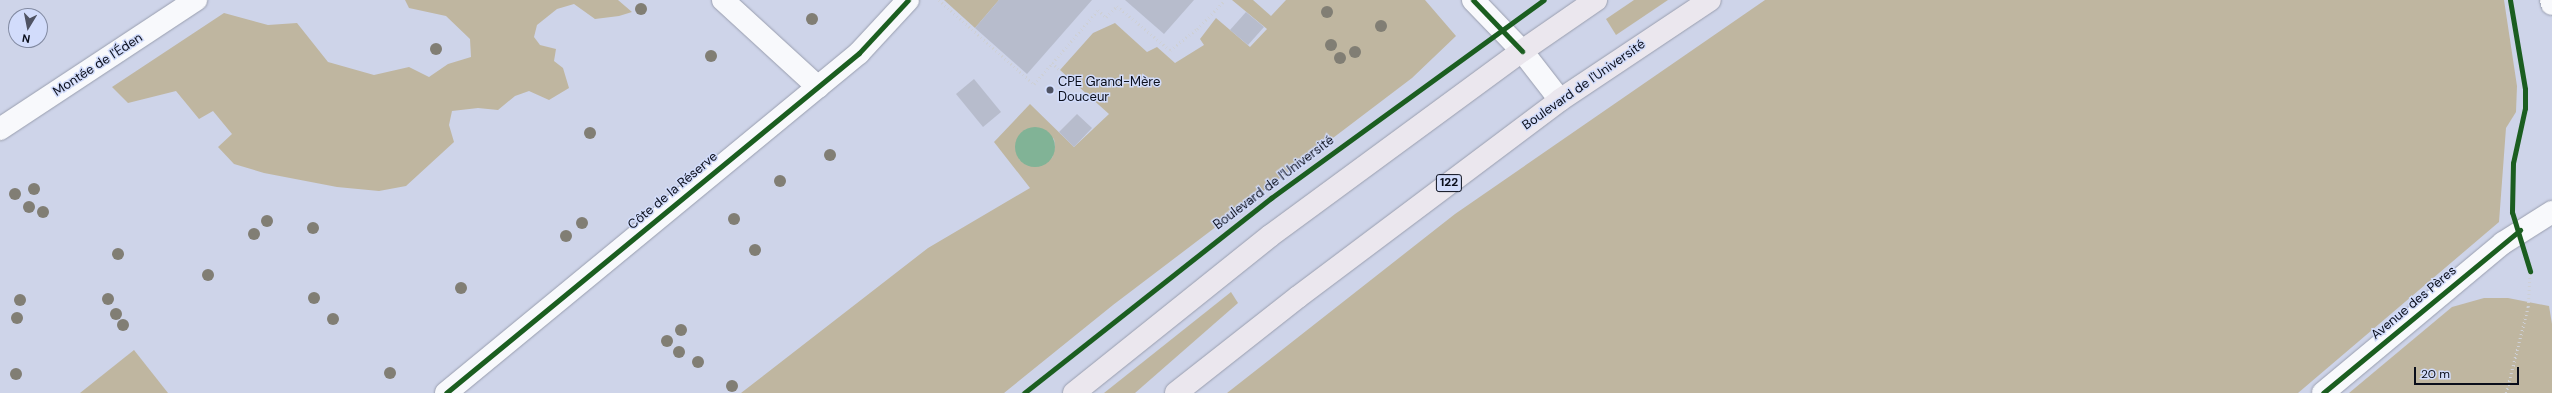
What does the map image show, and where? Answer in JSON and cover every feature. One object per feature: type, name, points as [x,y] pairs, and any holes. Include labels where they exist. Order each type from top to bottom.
[{"type":"main road","points":[[1074,393],[1270,236],[1522,51],[1596,0]]},
{"type":"main road","name":"Boulevard de l'Université","points":[[1176,393],[1298,297],[1560,100],[1710,0]]},
{"type":"street","name":"Montée de l'Éden","points":[[0,129],[196,0]]},
{"type":"street","points":[[723,0],[818,87]]},
{"type":"street","name":"Côte de la Réserve","points":[[446,393],[859,53],[908,0]]},
{"type":"street","points":[[1473,0],[1522,51],[1560,100]]},
{"type":"street","points":[[2551,0],[2552,4]]},
{"type":"street","name":"Avenue des Pères","points":[[2323,393],[2520,230],[2552,212]]},
{"type":"path","points":[[938,0],[1034,84],[1098,10],[1106,17],[1117,6],[1170,50],[1197,28],[1225,0]]},
{"type":"path","points":[[1052,63],[1060,70]]},
{"type":"path","points":[[2506,393],[2528,307],[2530,271],[2520,230]]},
{"type":"shaded area","points":[[405,0],[618,0],[632,12],[619,16],[595,19],[574,4],[557,9],[537,25],[534,37],[540,45],[556,49],[554,61],[563,68],[569,88],[549,100],[529,91],[515,96],[498,110],[478,108],[452,111],[449,125],[454,142],[406,186],[379,191],[337,187],[264,173],[234,164],[218,147],[232,134],[213,111],[199,119],[176,91],[128,103],[112,87],[224,13],[268,25],[297,23],[328,62],[374,75],[409,67],[429,77],[448,64],[471,57],[470,39],[446,16],[409,8]]},
{"type":"shaded area","points":[[944,0],[999,0],[975,28]]},
{"type":"shaded area","points":[[1232,0],[1253,0],[1271,16],[1286,0],[1425,0],[1456,36],[1412,78],[1113,305],[1004,393],[741,393],[928,248],[1030,188],[994,142],[1030,104],[1074,147],[1109,114],[1060,70],[1093,33],[1115,23],[1147,52],[1157,47],[1175,63],[1204,45],[1200,39],[1216,18],[1250,47],[1267,29]],"holes":[[[1038,128],[1054,139],[1055,146],[1052,158],[1029,166],[1019,159],[1025,130]]]},
{"type":"shaded area","points":[[1634,0],[1668,0],[1616,35],[1606,19]]},
{"type":"shaded area","points":[[1765,0],[2504,0],[2517,86],[2516,112],[2506,128],[2499,222],[2298,393],[1227,393],[1455,214]]},
{"type":"shaded area","points":[[1035,127],[1043,129],[1049,133],[1053,139],[1055,147],[1053,155],[1049,161],[1043,165],[1035,167],[1027,165],[1021,161],[1017,155],[1015,147],[1017,139],[1021,133],[1027,129]]},
{"type":"shaded area","points":[[1231,292],[1238,303],[1135,393],[1104,393]]},
{"type":"shaded area","points":[[2484,298],[2508,298],[2549,306],[2552,324],[2552,393],[2349,393],[2452,307]]},
{"type":"shaded area","points":[[134,350],[168,393],[80,393]]},
{"type":"building","points":[[999,0],[1092,0],[1027,74],[975,28]]},
{"type":"building","points":[[1125,0],[1194,0],[1164,34]]},
{"type":"building","points":[[1246,12],[1264,27],[1248,45],[1230,30]]},
{"type":"building","points":[[974,79],[1001,112],[983,127],[956,94]]},
{"type":"building","points":[[1077,114],[1092,128],[1074,147],[1059,132]]},
{"type":"cycle path","points":[[446,393],[859,53],[908,0]]},
{"type":"cycle path","points":[[1473,0],[1522,51]]},
{"type":"cycle path","points":[[1024,393],[1271,198],[1544,0]]},
{"type":"cycle path","points":[[2510,0],[2525,89],[2525,108],[2513,163],[2512,212],[2530,271]]},
{"type":"cycle path","points":[[2323,393],[2520,230]]},
{"type":"place","name":"CPE Grand-Mère Douceur","points":[[1050,90]]}]
